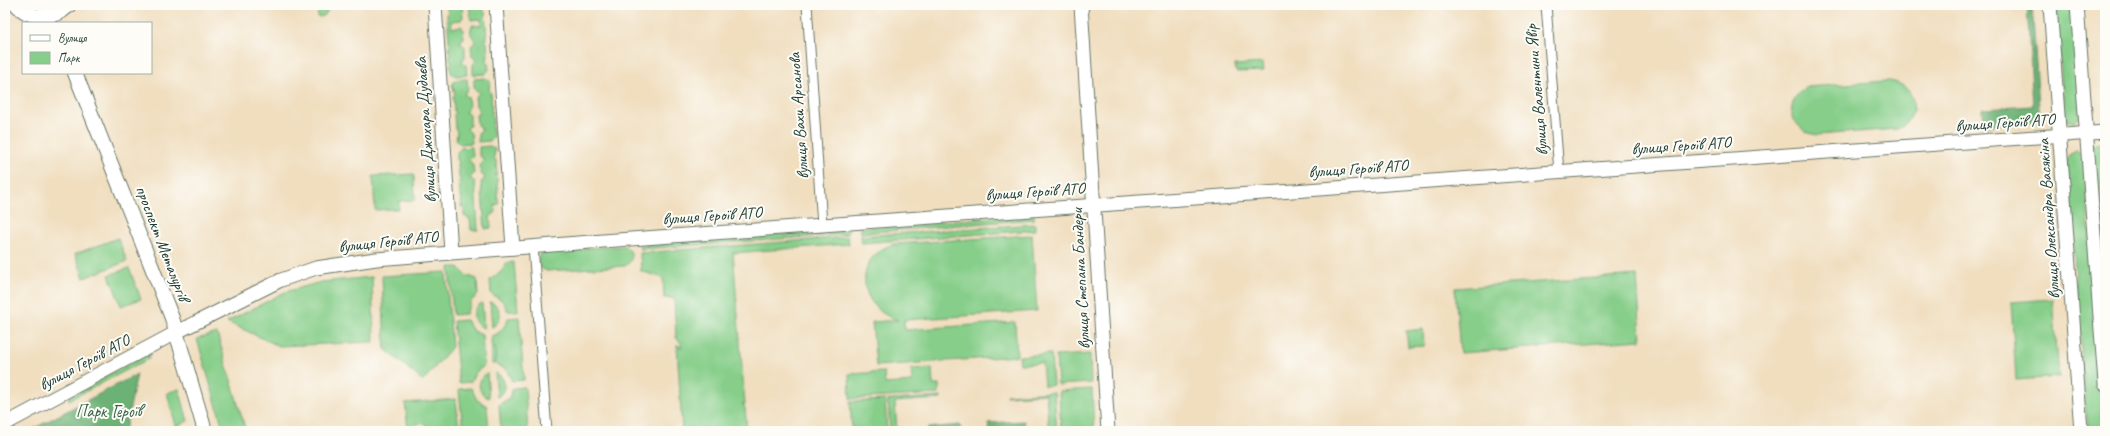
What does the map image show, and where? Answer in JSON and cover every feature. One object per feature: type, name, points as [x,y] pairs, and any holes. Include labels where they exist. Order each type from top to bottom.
[{"type":"main road","points":[[17,5],[27,13],[39,19],[55,14],[68,6]]},
{"type":"main road","points":[[64,22],[68,6]]},
{"type":"main road","name":"проспект Металургів","points":[[75,74],[123,190],[177,332],[205,431]]},
{"type":"street","name":"вулиця Джохара Дудаєва","points":[[435,5],[451,252]]},
{"type":"street","points":[[496,5],[513,248]]},
{"type":"street","name":"вулиця Вахи Арсанова","points":[[807,5],[822,225]]},
{"type":"street","name":"вулиця Степана Бандери","points":[[1081,5],[1108,431]]},
{"type":"street","name":"вулиця Валентини Явір","points":[[1546,5],[1559,172]]},
{"type":"street","name":"вулиця Олександра Васякіна","points":[[2050,5],[2061,136],[2081,431]]},
{"type":"street","points":[[2077,5],[2105,384]]},
{"type":"street","name":"вулиця Героїв АТО","points":[[5,424],[177,332],[281,280],[316,268],[367,260],[451,252],[2105,132]]},
{"type":"street","points":[[533,246],[547,431]]},
{"type":"green space","points":[[329,5],[329,9],[324,16],[318,17],[317,6]]},
{"type":"green space","points":[[446,5],[462,5],[463,17],[461,20],[451,21],[452,28],[461,26],[463,28],[464,38],[460,42],[465,47],[465,57],[462,61],[466,65],[467,75],[456,76],[451,73],[450,64],[452,62],[450,60],[449,45],[451,44],[449,42],[448,13]]},
{"type":"green space","points":[[469,5],[484,5],[483,10],[485,12],[487,39],[485,40],[487,42],[487,59],[489,70],[485,74],[473,75],[473,64],[476,61],[472,56],[471,46],[475,42],[470,31],[472,25],[481,26],[481,19],[471,20]]},
{"type":"green space","points":[[2027,5],[2032,5],[2040,122],[1984,126],[1983,109],[2033,106]]},
{"type":"green space","points":[[2056,5],[2073,5],[2081,116],[2075,122],[2067,121],[2064,114]]},
{"type":"green space","points":[[1263,63],[1264,71],[1236,72],[1235,65]]},
{"type":"green space","points":[[485,78],[490,81],[489,91],[491,93],[492,127],[494,137],[490,141],[478,142],[478,133],[482,129],[477,125],[476,115],[480,111],[476,106],[475,97],[479,93],[474,88],[474,79]]},
{"type":"green space","points":[[467,79],[468,89],[464,94],[468,97],[469,107],[465,112],[470,115],[470,125],[467,129],[471,133],[472,143],[461,144],[456,141],[457,131],[455,129],[454,114],[456,113],[454,111],[453,96],[455,94],[452,84],[456,80]]},
{"type":"green space","points":[[1885,81],[1895,82],[1903,86],[1909,92],[1913,100],[1911,116],[1906,123],[1897,129],[1817,135],[1805,132],[1793,120],[1792,105],[1799,93],[1807,87]]},
{"type":"green space","points":[[2105,144],[2105,311],[2092,145]]},
{"type":"green space","points":[[490,146],[495,149],[494,159],[496,160],[497,174],[495,176],[497,178],[497,194],[499,204],[495,205],[496,212],[490,217],[491,228],[485,229],[481,182],[485,178],[481,174],[480,164],[484,159],[479,156],[479,147]]},
{"type":"green space","points":[[472,147],[473,156],[469,160],[473,165],[474,174],[470,178],[475,182],[478,230],[471,230],[470,219],[464,216],[464,207],[461,207],[462,197],[460,196],[459,181],[461,179],[459,178],[459,162],[457,160],[457,152],[461,148]]},
{"type":"green space","points":[[2076,151],[2083,155],[2084,159],[2104,431],[2087,431],[2067,159],[2069,155]]},
{"type":"green space","points":[[414,174],[415,200],[399,201],[399,209],[375,210],[373,176]]},
{"type":"green space","points":[[1034,214],[1034,219],[861,233],[861,228]]},
{"type":"green space","points":[[1035,224],[1035,230],[862,243],[861,236]]},
{"type":"green space","points":[[848,229],[848,234],[640,249],[639,245]]},
{"type":"green space","points":[[1032,235],[1037,311],[904,320],[905,330],[1015,322],[1017,356],[876,366],[872,322],[898,320],[884,314],[874,305],[868,294],[865,282],[866,270],[871,259],[880,250],[894,244]]},
{"type":"green space","points":[[848,237],[849,244],[733,253],[745,405],[742,403],[745,408],[747,431],[682,431],[677,344],[681,348],[681,343],[676,338],[674,298],[664,298],[663,278],[641,271],[640,253]]},
{"type":"green space","points":[[118,238],[127,261],[84,278],[75,254]]},
{"type":"green space","points":[[625,246],[630,251],[632,257],[630,262],[624,266],[547,271],[540,266],[538,262],[540,254],[548,250]]},
{"type":"green space","points":[[514,262],[518,311],[508,311],[503,301],[491,294],[490,280],[502,271],[506,263]]},
{"type":"green space","points":[[449,267],[458,267],[466,275],[477,279],[478,295],[471,301],[466,314],[453,315]]},
{"type":"green space","points":[[129,268],[141,299],[121,306],[109,275]]},
{"type":"green space","points":[[446,272],[452,347],[423,381],[385,349],[382,276]]},
{"type":"green space","points":[[1637,275],[1641,340],[1460,353],[1455,288]]},
{"type":"green space","points":[[372,277],[374,342],[279,346],[227,322],[285,292],[321,282]]},
{"type":"green space","points":[[2053,299],[2059,377],[2016,380],[2011,302]]},
{"type":"green space","points":[[490,302],[497,307],[500,314],[500,318],[492,327]]},
{"type":"green space","points":[[482,303],[484,328],[474,320],[475,309]]},
{"type":"green space","points":[[519,317],[524,380],[512,381],[506,369],[496,365],[495,346],[495,364],[492,364],[491,336],[502,330],[508,318]]},
{"type":"green space","points":[[466,320],[473,331],[482,335],[484,366],[475,373],[471,382],[459,383],[453,321]]},
{"type":"green space","points":[[1423,329],[1424,346],[1408,347],[1406,331]]},
{"type":"green space","points":[[217,333],[246,431],[224,431],[197,339]]},
{"type":"green space","points":[[148,353],[150,358],[69,400],[68,396]]},
{"type":"green space","points":[[1051,354],[1053,385],[1044,386],[1042,363],[1020,364],[1019,356]]},
{"type":"green space","points":[[1090,354],[1091,383],[1058,385],[1056,356]]},
{"type":"green space","points":[[932,368],[933,385],[939,385],[939,394],[850,399],[849,374],[884,372],[885,384],[912,382],[911,369]]},
{"type":"green space","points":[[487,373],[489,398],[482,393],[479,386],[481,379]]},
{"type":"green space","points":[[495,373],[504,381],[503,391],[497,397]]},
{"type":"green space","name":"Парк Героїв","points":[[137,374],[125,431],[29,431]]},
{"type":"green space","points":[[525,387],[528,431],[501,431],[499,405],[509,398],[513,388]]},
{"type":"green space","points":[[471,388],[477,400],[487,406],[489,431],[463,431],[459,389]]},
{"type":"green space","points":[[179,389],[188,421],[176,426],[167,393]]},
{"type":"green space","points":[[1092,389],[1094,431],[1061,431],[1059,391]]},
{"type":"green space","points":[[1054,392],[1057,431],[1049,431],[1046,394],[1006,396],[1006,395]]},
{"type":"green space","points":[[941,397],[941,399],[895,402],[897,431],[890,431],[888,400]]},
{"type":"green space","points":[[456,399],[459,431],[434,431],[425,424],[414,425],[408,429],[405,403]]},
{"type":"green space","points":[[885,400],[887,431],[852,431],[850,402]]},
{"type":"green space","points":[[1024,421],[1024,431],[989,431],[988,423]]},
{"type":"green space","points":[[960,425],[961,431],[927,431],[927,428]]}]
